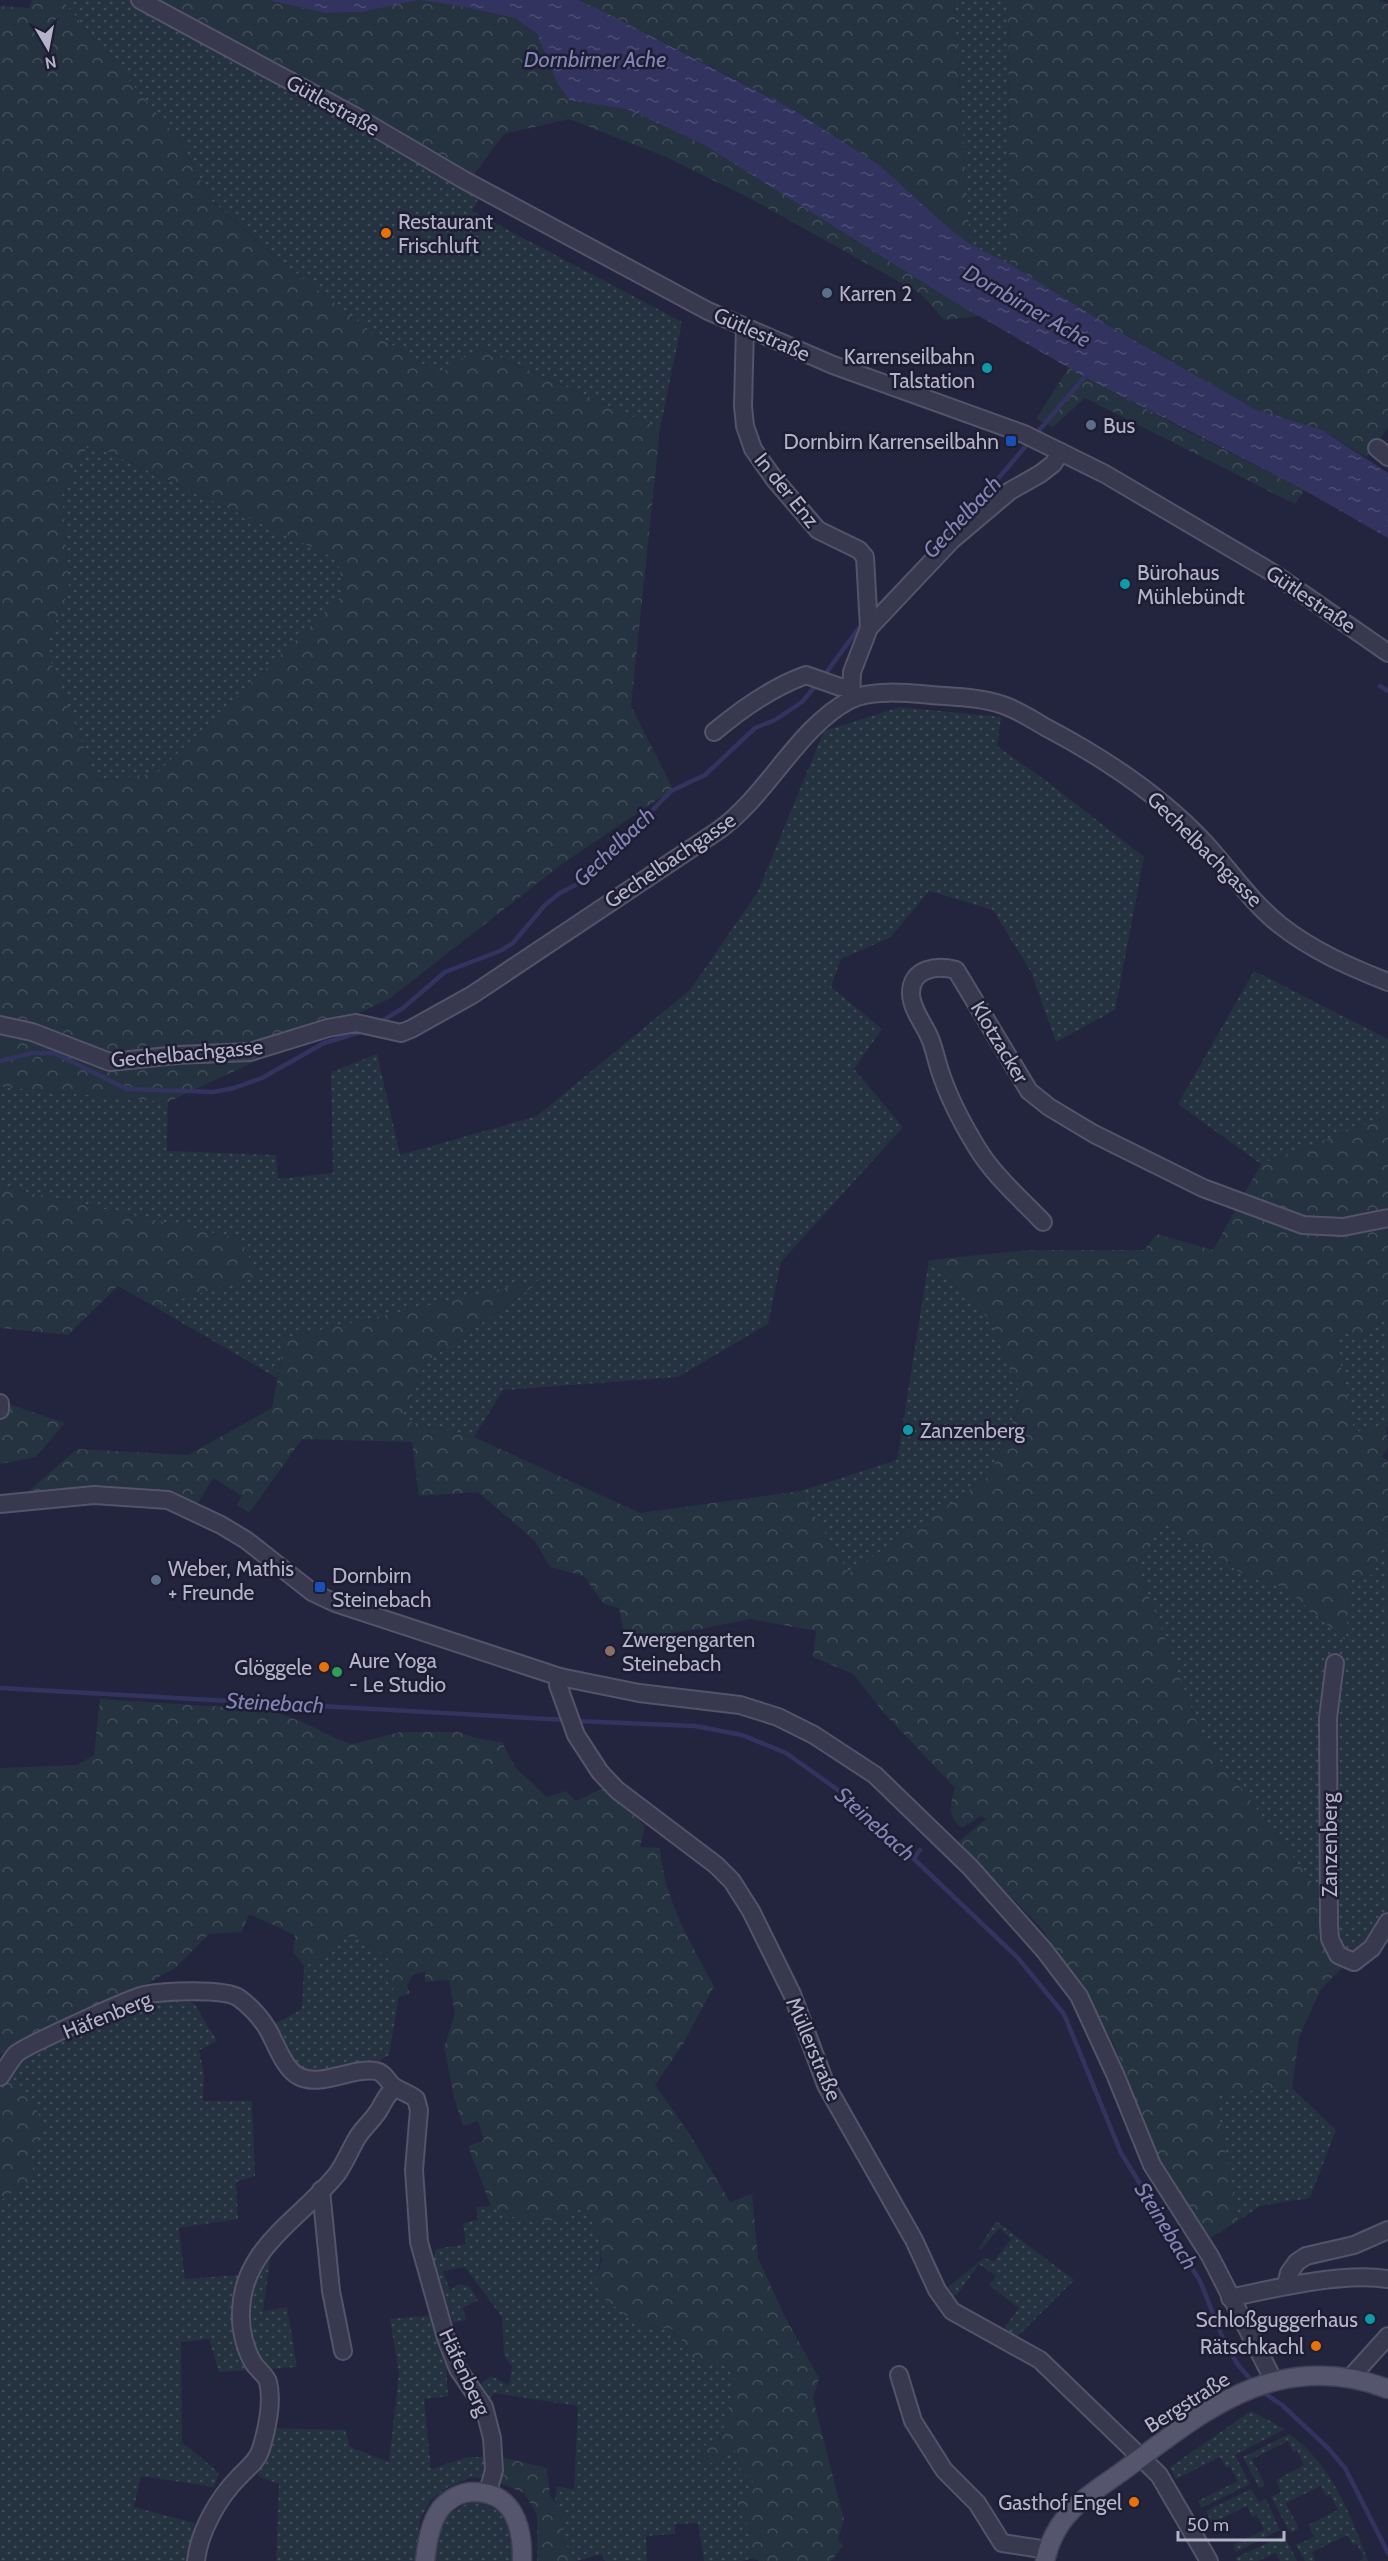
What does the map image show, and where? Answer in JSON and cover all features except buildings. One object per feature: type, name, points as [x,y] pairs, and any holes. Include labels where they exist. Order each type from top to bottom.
[{"type":"main road","name":"Bergstraße","points":[[1047,2556],[1057,2531],[1072,2510],[1096,2488],[1210,2410],[1246,2391],[1270,2383],[1311,2375],[1350,2378],[1388,2389]]},
{"type":"main road","points":[[425,2561],[433,2522],[441,2508],[453,2498],[468,2492],[488,2492],[503,2500],[514,2515],[522,2538],[522,2561]]},
{"type":"street","name":"Gütlestraße","points":[[140,0],[346,111],[464,180],[708,311],[833,365],[1024,434],[1105,474],[1257,563],[1388,653]]},
{"type":"street","name":"In der Enz","points":[[745,327],[743,406],[745,426],[753,449],[775,480],[818,531],[859,549],[865,557],[867,620],[852,672],[851,693]]},
{"type":"street","name":"In der Enz","points":[[867,620],[952,540],[1010,491],[1053,464],[1062,452]]},
{"type":"street","points":[[714,732],[729,719],[786,684],[806,675],[851,693]]},
{"type":"street","name":"Gechelbachgasse","points":[[0,1025],[32,1032],[110,1062],[177,1055],[250,1052],[328,1028],[356,1023],[401,1033],[442,1014],[719,830],[749,804],[817,724],[851,693],[908,693],[966,698],[1004,705],[1024,715],[1120,771],[1157,798],[1202,840],[1249,894],[1279,924],[1335,960],[1388,982]]},
{"type":"street","name":"Klotzacker","points":[[1043,1222],[995,1172],[976,1147],[952,1100],[940,1073],[930,1038],[916,1011],[911,994],[913,983],[919,974],[928,968],[943,966],[956,970],[1029,1091],[1048,1107],[1094,1134],[1203,1188],[1303,1225],[1343,1227],[1388,1218]]},
{"type":"street","points":[[0,1403],[0,1410]]},
{"type":"street","points":[[0,1504],[94,1495],[168,1500],[221,1525],[246,1540],[312,1592],[335,1603],[560,1677],[639,1693],[740,1705],[778,1717],[814,1735],[883,1782],[970,1867],[1044,1950],[1079,1996],[1115,2073],[1152,2165],[1210,2256],[1270,2383]]},
{"type":"street","name":"Zanzenberg","points":[[1335,1663],[1328,1718],[1330,1940],[1338,1955],[1354,1962],[1372,1948],[1388,1922]]},
{"type":"street","name":"Müllerstraße","points":[[560,1677],[558,1685],[574,1730],[589,1756],[617,1790],[716,1865],[738,1891],[767,1940],[792,1994],[826,2085],[914,2240],[937,2290],[952,2311],[1040,2360],[1159,2475],[1209,2561]]},
{"type":"street","name":"Häfenberg","points":[[0,2077],[17,2053],[144,1995],[218,1992],[237,1996],[251,2008],[266,2026],[289,2067],[298,2076],[317,2080],[358,2071],[378,2071],[387,2077],[395,2088],[405,2091],[416,2099],[419,2109],[414,2170],[419,2242],[458,2369],[484,2407],[492,2438],[494,2470],[488,2492]]},
{"type":"street","points":[[196,2561],[198,2546],[213,2514],[227,2492],[254,2463],[261,2451],[267,2422],[270,2394],[267,2379],[252,2361],[242,2330],[240,2313],[246,2278],[266,2245],[336,2175],[358,2136],[379,2111],[387,2094],[395,2088]]},
{"type":"street","points":[[321,2190],[331,2292],[342,2351]]},
{"type":"street","points":[[1286,2285],[1289,2273],[1297,2262],[1306,2256],[1354,2245],[1388,2230]]},
{"type":"street","points":[[1230,2298],[1286,2285],[1373,2277],[1388,2280]]},
{"type":"street","points":[[1350,2378],[1388,2336]]},
{"type":"street","name":"Bergstraße","points":[[899,2375],[913,2421],[944,2470],[976,2503],[1002,2543],[1047,2556]]},
{"type":"green space","points":[[32,0],[62,0],[183,145],[211,201],[282,262],[373,333],[439,374],[479,348],[660,429],[631,706],[673,789],[562,864],[389,999],[168,1102],[0,1087],[0,6],[29,8]],"holes":[[[89,443],[337,559],[345,593],[157,773],[97,781],[45,647],[69,590],[62,494]]]},
{"type":"green space","points":[[62,0],[134,0],[482,192],[472,211],[682,322],[660,429],[480,348],[439,374],[373,333],[282,262],[211,200],[183,145]]},
{"type":"green space","points":[[133,0],[268,0],[325,13],[362,12],[419,0],[515,18],[537,34],[557,83],[569,100],[630,110],[706,146],[980,316],[944,320],[921,294],[753,200],[666,157],[569,119],[504,134],[467,184]]},
{"type":"green space","points":[[578,0],[954,0],[970,244],[792,109]]},
{"type":"green space","points":[[954,0],[1008,0],[1010,264],[970,244]]},
{"type":"green space","points":[[1008,0],[1378,0],[1388,4],[1388,428],[1366,457],[1322,430],[1255,409],[1109,326],[1010,264]]},
{"type":"green space","points":[[1069,367],[1181,428],[1304,490],[1295,504],[1085,398],[1053,427],[1036,419]]},
{"type":"green space","points":[[88,443],[337,559],[345,593],[157,773],[97,781],[45,647],[69,590],[62,494]]},
{"type":"green space","points":[[900,707],[1001,717],[997,746],[1049,783],[1144,857],[1115,1010],[1056,1042],[1031,972],[993,910],[929,891],[891,937],[841,959],[831,987],[882,1029],[854,1069],[903,1127],[781,1262],[768,1324],[678,1377],[503,1390],[474,1437],[401,1420],[426,1362],[543,1280],[285,1338],[277,1378],[155,1307],[257,1276],[241,1239],[0,1186],[0,1087],[168,1102],[167,1151],[276,1155],[278,1179],[333,1173],[331,1072],[377,1054],[400,1155],[537,1116],[690,990],[757,893],[824,731]]},
{"type":"green space","points":[[1254,971],[1388,1039],[1388,1116],[1261,1164],[1178,1104]]},
{"type":"green space","points":[[1388,1116],[1388,1317],[1358,1337],[1348,1331],[1336,1341],[1354,1431],[1369,1431],[1386,1423],[1388,1447],[1382,1457],[1388,1461],[1388,1526],[1373,1575],[1352,1577],[1345,1640],[1285,1588],[1246,1576],[1164,1522],[1136,1563],[1203,1738],[1321,1894],[1346,1964],[1321,1989],[1299,2037],[1292,2088],[1215,2093],[1238,2221],[1207,2240],[1157,2162],[1114,2044],[1084,1993],[1042,1929],[958,1842],[986,1819],[981,1816],[962,1828],[957,1824],[951,1810],[955,1788],[884,1713],[853,1674],[813,1657],[816,1631],[750,1619],[644,1637],[623,1629],[619,1608],[604,1604],[584,1576],[550,1567],[535,1541],[478,1492],[419,1496],[412,1442],[302,1439],[249,1513],[237,1505],[242,1496],[213,1478],[197,1505],[185,1497],[98,1488],[31,1494],[30,1490],[77,1449],[188,1455],[272,1408],[285,1338],[544,1279],[426,1362],[401,1420],[474,1437],[640,1513],[800,1491],[849,1573],[989,1477],[1022,1399],[990,1320],[929,1260],[1029,1250],[1144,1250],[1157,1234],[1213,1250],[1261,1164]]},
{"type":"green space","points":[[0,1186],[241,1239],[257,1276],[155,1307],[118,1286],[68,1335],[0,1328]]},
{"type":"green space","points":[[929,1260],[990,1320],[1022,1398],[989,1477],[849,1574],[800,1491],[897,1460]]},
{"type":"green space","points":[[1388,1317],[1388,1431],[1386,1423],[1369,1431],[1354,1431],[1336,1341],[1348,1330],[1358,1337]]},
{"type":"green space","points":[[0,1401],[65,1423],[36,1457],[0,1464]]},
{"type":"green space","points":[[1163,1521],[1246,1576],[1285,1588],[1345,1640],[1352,1576],[1373,1574],[1388,1526],[1388,1910],[1346,1964],[1321,1894],[1203,1738],[1136,1563]]},
{"type":"green space","points":[[100,1699],[270,1710],[352,1744],[401,1732],[458,1732],[479,1739],[502,1742],[515,1767],[547,1797],[566,1791],[576,1801],[605,1787],[645,1826],[640,1847],[660,1848],[667,1885],[680,1920],[714,1986],[683,2044],[655,2085],[689,2133],[730,2202],[752,2194],[758,2258],[784,2315],[819,2378],[813,2398],[844,2520],[838,2539],[843,2546],[831,2561],[759,2561],[745,2554],[754,2538],[736,2501],[753,2492],[753,2481],[742,2473],[735,2450],[720,2460],[708,2464],[697,2454],[705,2445],[713,2445],[722,2435],[735,2380],[728,2368],[716,2361],[706,2365],[688,2355],[689,2348],[671,2329],[640,2326],[598,2294],[596,2275],[602,2260],[598,2236],[587,2210],[576,2209],[567,2222],[513,2217],[491,2206],[468,2146],[484,2140],[478,2121],[463,2126],[454,2098],[444,2047],[455,2014],[449,1980],[425,1982],[425,1971],[413,1975],[407,1986],[410,1994],[399,1997],[388,1982],[393,1963],[360,1937],[345,1937],[330,1954],[304,1966],[293,1952],[295,1935],[249,1914],[242,1932],[209,1934],[175,1968],[11,2053],[0,2054],[0,1768],[77,1765],[94,1755]]},
{"type":"green space","points":[[345,1937],[360,1937],[393,1963],[388,1982],[399,1997],[389,2055],[372,2065],[312,2074],[305,2072],[293,2061],[283,2047],[273,2025],[302,2009],[304,1966],[330,1954]]},
{"type":"green space","points":[[136,1990],[194,2003],[217,2041],[199,2050],[204,2074],[203,2101],[252,2101],[255,2176],[236,2182],[238,2219],[179,2228],[185,2279],[251,2274],[271,2251],[263,2311],[287,2307],[297,2367],[219,2372],[209,2339],[181,2342],[182,2442],[219,2473],[214,2487],[141,2476],[134,2507],[194,2523],[191,2561],[0,2561],[0,2201],[34,2178],[30,2153],[44,2128],[4,2082],[11,2053]]},
{"type":"green space","points":[[4,2082],[20,2085],[33,2100],[44,2128],[30,2153],[34,2178],[0,2201],[0,2087]]},
{"type":"green space","points":[[1292,2088],[1336,2130],[1310,2198],[1260,2206],[1238,2221],[1215,2093]]},
{"type":"green space","points":[[491,2206],[513,2217],[576,2209],[587,2210],[599,2242],[600,2258],[596,2275],[640,2326],[670,2329],[706,2365],[716,2361],[728,2367],[735,2380],[722,2435],[713,2445],[720,2460],[735,2450],[742,2473],[753,2481],[753,2492],[736,2502],[754,2538],[746,2554],[753,2558],[742,2561],[704,2561],[698,2523],[675,2524],[675,2534],[646,2536],[647,2561],[605,2561],[601,2554],[577,2561],[561,2538],[567,2516],[555,2501],[557,2486],[574,2490],[578,2406],[494,2393],[490,2400],[479,2385],[491,2376],[509,2385],[512,2367],[504,2355],[502,2317],[465,2267],[443,2271],[450,2291],[458,2284],[469,2286],[478,2300],[463,2308],[466,2320],[453,2323],[433,2259],[436,2249],[466,2244],[463,2223],[478,2220],[476,2207]]},
{"type":"green space","points":[[996,2221],[1074,2280],[1015,2339],[1002,2331],[1019,2308],[989,2285],[996,2276],[979,2264],[957,2295],[953,2296],[948,2287],[984,2258],[994,2261],[1011,2239],[999,2228],[981,2250],[979,2248]]},
{"type":"green space","points":[[432,2315],[446,2362],[448,2396],[424,2399],[431,2469],[468,2457],[500,2457],[500,2483],[472,2477],[448,2487],[430,2501],[420,2520],[415,2561],[276,2561],[279,2484],[258,2476],[270,2428],[345,2430],[350,2447],[389,2462],[399,2373],[390,2319]]},
{"type":"green space","points":[[1251,2411],[1285,2429],[1235,2455],[1250,2484],[1201,2508],[1198,2501],[1238,2481],[1230,2466],[1226,2468],[1220,2457],[1176,2479],[1170,2467]]},
{"type":"green space","points":[[1289,2434],[1304,2446],[1328,2475],[1347,2509],[1368,2561],[1359,2561],[1364,2558],[1357,2544],[1353,2545],[1347,2535],[1312,2552],[1315,2561],[1305,2561],[1296,2545],[1314,2537],[1308,2525],[1338,2510],[1330,2494],[1326,2496],[1321,2486],[1286,2503],[1299,2529],[1290,2533],[1271,2497],[1281,2492],[1276,2480],[1304,2465],[1297,2451],[1293,2452],[1288,2441],[1252,2459],[1265,2485],[1259,2488],[1243,2457]]},
{"type":"green space","points":[[500,2457],[547,2468],[550,2496],[567,2516],[561,2539],[577,2561],[537,2561],[537,2515],[524,2493],[500,2483]]},
{"type":"green space","points":[[1251,2489],[1259,2502],[1266,2499],[1280,2530],[1236,2552],[1233,2545],[1264,2530],[1257,2515],[1252,2517],[1247,2506],[1212,2523],[1206,2511]]},
{"type":"green space","points":[[476,2501],[496,2510],[508,2523],[513,2540],[515,2561],[433,2561],[437,2539],[444,2522],[456,2510]]},
{"type":"green space","points":[[1284,2535],[1297,2561],[1280,2561],[1275,2553],[1258,2561],[1237,2561],[1235,2558]]},
{"type":"water","points":[[268,0],[419,0],[362,12],[325,13]]},
{"type":"water","name":"Dornbirner Ache","points":[[419,0],[578,0],[792,109],[879,165],[944,224],[970,244],[1010,264],[1109,326],[1255,409],[1322,430],[1388,473],[1388,538],[1304,490],[1085,377],[956,303],[706,146],[630,110],[569,100],[557,83],[537,34],[515,18]]},
{"type":"waterway","name":"Gechelbach","points":[[874,610],[974,507],[1087,374]]},
{"type":"waterway","name":"Gechelbach","points":[[823,677],[864,621]]},
{"type":"waterway","name":"Gechelbach","points":[[379,1023],[403,1008],[445,972],[500,951],[513,943],[545,905],[560,893],[587,879],[620,836],[637,826],[671,791],[705,775],[755,728],[775,720],[802,702],[818,683]]},
{"type":"waterway","points":[[1380,686],[1388,691]]},
{"type":"waterway","name":"Gechelbach","points":[[0,1061],[32,1053],[54,1053],[127,1089],[213,1092],[234,1088],[262,1078],[324,1043],[364,1031]]},
{"type":"waterway","name":"Steinebach","points":[[0,1688],[566,1720]]},
{"type":"waterway","name":"Steinebach","points":[[575,1721],[695,1726],[742,1735],[786,1753],[852,1800],[1017,1957],[1064,2014],[1121,2153],[1200,2281],[1224,2341],[1238,2365],[1253,2382]]},
{"type":"waterway","points":[[914,1858],[920,1850]]},
{"type":"waterway","name":"Steinebach","points":[[1261,2391],[1282,2405],[1328,2448],[1345,2468],[1388,2553]]},
{"type":"place","name":"Restaurant Frischluft","points":[[386,233]]},
{"type":"place","name":"Karren 2","points":[[827,293]]},
{"type":"place","name":"Karrenseilbahn Talstation","points":[[987,368]]},
{"type":"place","name":"Bus","points":[[1091,425]]},
{"type":"place","name":"Dornbirn Karrenseilbahn","points":[[1011,441]]},
{"type":"place","name":"Bürohaus Mühlebündt","points":[[1125,584]]},
{"type":"place","name":"Zanzenberg","points":[[908,1430]]},
{"type":"place","name":"Weber, Mathis + Freunde","points":[[156,1580]]},
{"type":"place","name":"Dornbirn Steinebach","points":[[320,1587]]},
{"type":"place","name":"Zwergengarten Steinebach","points":[[610,1651]]},
{"type":"place","name":"Glöggele","points":[[324,1667]]},
{"type":"place","name":"Aure Yoga - Le Studio","points":[[337,1672]]},
{"type":"place","name":"Schloßguggerhaus","points":[[1370,2319]]},
{"type":"place","name":"Rätschkachl","points":[[1316,2346]]},
{"type":"place","name":"Gasthof Engel","points":[[1134,2502]]}]
